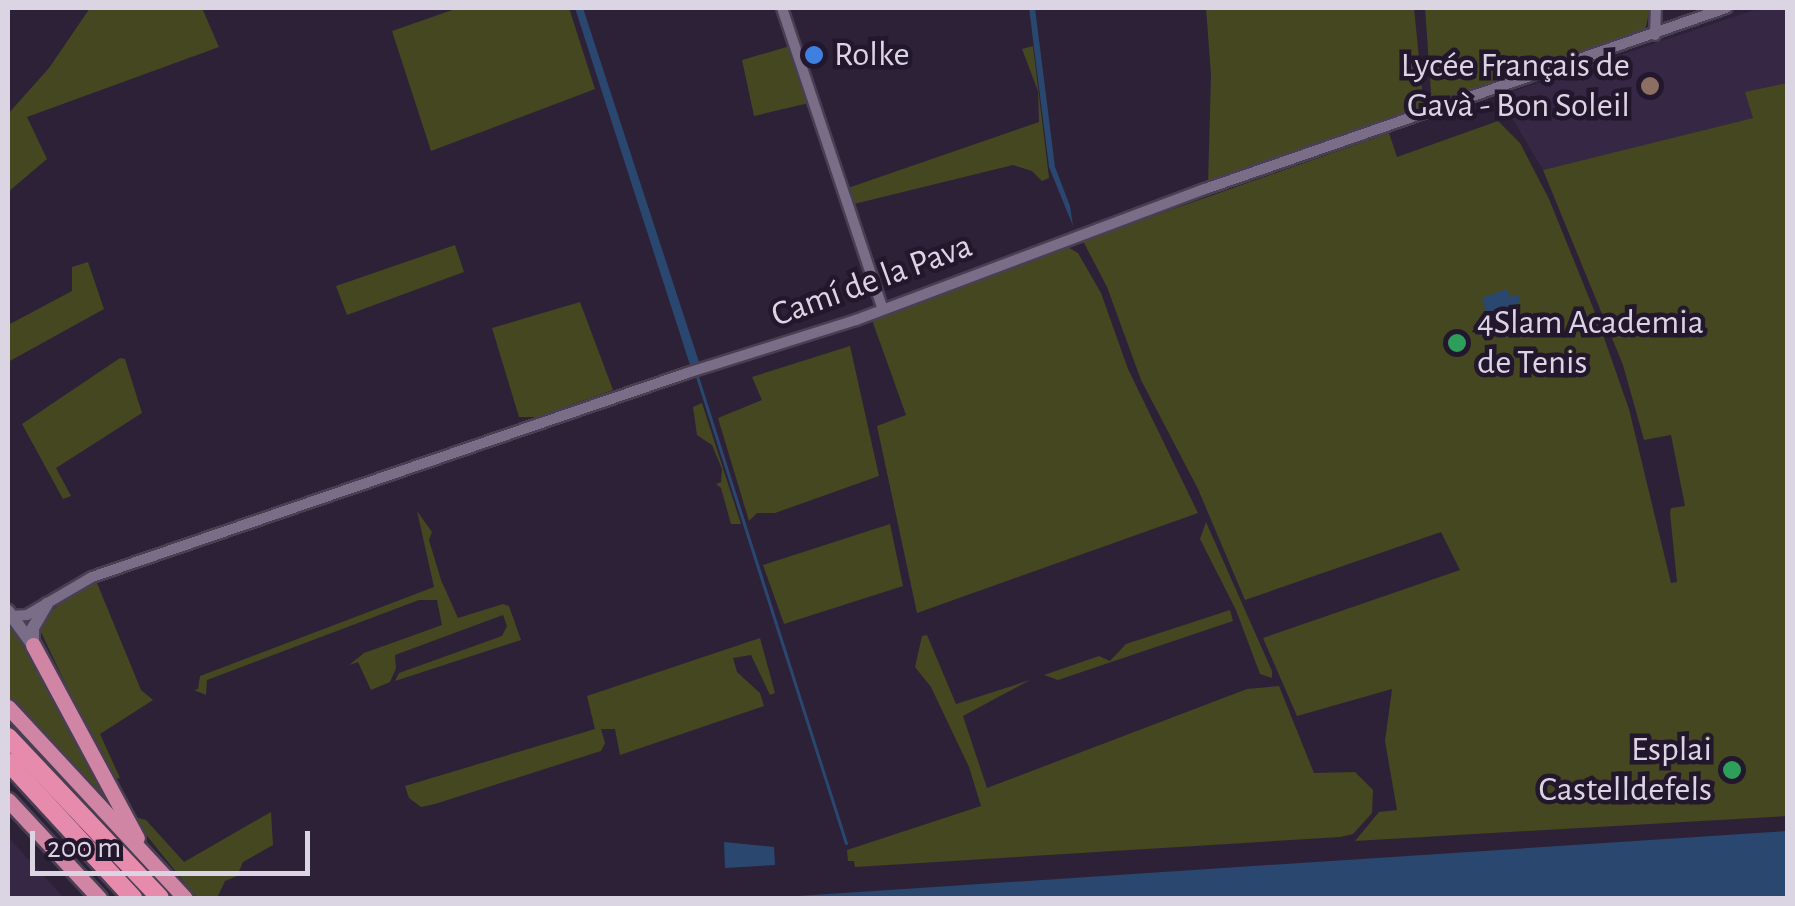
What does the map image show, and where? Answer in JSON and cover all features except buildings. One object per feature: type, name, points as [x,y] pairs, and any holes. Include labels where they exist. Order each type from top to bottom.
[{"type":"highway","points":[[33,645],[155,866]]},
{"type":"highway","points":[[8,707],[185,898]]},
{"type":"highway","points":[[8,734],[160,898]]},
{"type":"highway","points":[[8,762],[133,898]]},
{"type":"highway","points":[[8,800],[99,898]]},
{"type":"street","points":[[782,8],[882,307]]},
{"type":"street","points":[[1655,35],[1656,8]]},
{"type":"street","name":"Camí de la Pava","points":[[9,612],[23,617],[92,576],[687,373],[856,320],[1205,188],[1726,8]]},
{"type":"street","points":[[33,645],[35,622],[43,606]]},
{"type":"street","points":[[9,612],[33,645]]},
{"type":"shaded area","name":"Lycée Français de Gavà - Bon Soleil","points":[[1760,8],[1787,8],[1787,83],[1746,93],[1754,118],[1543,170],[1499,96]]},
{"type":"shaded area","points":[[8,837],[64,898],[8,898]]},
{"type":"green space","points":[[90,8],[202,8],[219,47],[27,117],[47,159],[8,192],[8,114],[49,68]]},
{"type":"green space","points":[[458,8],[569,8],[595,89],[431,151],[392,31]]},
{"type":"green space","points":[[1206,8],[1414,8],[1424,108],[1208,185],[1211,75]]},
{"type":"green space","points":[[1425,8],[1650,8],[1645,31],[1432,106]]},
{"type":"green space","points":[[790,46],[809,103],[754,116],[742,60]]},
{"type":"green space","points":[[1033,46],[1049,178],[1042,181],[1032,171],[1013,165],[850,205],[845,189],[1039,122],[1038,91],[1022,49]]},
{"type":"green space","points":[[1787,83],[1787,816],[1355,841],[1379,812],[1397,810],[1385,741],[1392,689],[1297,716],[1263,638],[1460,570],[1441,532],[1245,600],[1198,489],[1141,380],[1107,287],[1083,241],[1389,133],[1397,157],[1498,121],[1520,143],[1549,199],[1596,315],[1629,409],[1671,583],[1677,582],[1670,513],[1671,508],[1685,506],[1671,435],[1644,440],[1623,365],[1543,170],[1753,118],[1745,92]]},
{"type":"green space","points":[[455,245],[464,272],[347,315],[336,286]]},
{"type":"green space","points":[[1066,246],[1078,253],[1101,293],[1128,369],[1198,513],[917,613],[877,426],[906,415],[872,320],[911,301]]},
{"type":"green space","points":[[88,262],[104,309],[8,362],[8,325],[72,291],[72,267]]},
{"type":"green space","points":[[580,302],[613,390],[537,417],[519,417],[492,328]]},
{"type":"green space","points":[[850,346],[879,476],[775,513],[757,513],[749,521],[718,418],[762,400],[752,377]]},
{"type":"green space","points":[[120,358],[125,359],[142,413],[56,468],[71,496],[63,499],[22,424]]},
{"type":"green space","points":[[702,403],[741,524],[731,524],[721,488],[716,484],[721,482],[722,469],[712,445],[697,435],[693,407]]},
{"type":"green space","points":[[417,511],[432,532],[429,540],[441,580],[458,618],[503,604],[509,606],[521,640],[395,681],[399,673],[502,636],[507,626],[503,615],[395,655],[396,668],[390,682],[371,690],[358,662],[349,665],[364,653],[442,625],[437,600],[419,600],[207,680],[206,695],[194,690],[198,689],[200,676],[434,587]]},
{"type":"green space","points":[[1206,522],[1272,678],[1260,674],[1236,610],[1200,539]]},
{"type":"green space","points":[[890,524],[903,586],[784,624],[763,565]]},
{"type":"green space","points":[[97,583],[141,690],[153,700],[100,734],[120,778],[111,780],[40,630],[54,609],[73,593]]},
{"type":"green space","points":[[1230,610],[1233,621],[1058,680],[1044,675],[1099,656],[1110,661],[1126,644]]},
{"type":"green space","points":[[8,623],[53,693],[113,812],[8,696]]},
{"type":"green space","points":[[927,635],[956,704],[1030,680],[963,716],[987,788],[1247,689],[1279,686],[1314,773],[1355,772],[1373,790],[1372,813],[1353,834],[1340,837],[855,867],[854,861],[848,861],[847,850],[981,806],[969,767],[931,687],[915,667],[922,636]]},
{"type":"green space","points":[[760,638],[775,693],[770,695],[751,655],[733,658],[737,672],[760,693],[764,706],[620,755],[615,729],[601,729],[605,743],[601,751],[435,804],[421,807],[409,798],[405,786],[595,729],[587,696]]},
{"type":"green space","points":[[271,812],[273,845],[243,862],[237,876],[225,881],[217,898],[197,898],[131,816],[146,820],[184,862]]},
{"type":"water","points":[[575,8],[583,8],[699,362],[690,365]]},
{"type":"water","points":[[1029,8],[1035,8],[1055,167],[1073,226],[1049,167]]},
{"type":"water","points":[[1507,289],[1510,297],[1518,294],[1520,302],[1487,314],[1482,298]]},
{"type":"water","points":[[1787,831],[1787,898],[767,898]]},
{"type":"water","points":[[724,842],[774,847],[775,865],[725,868]]},
{"type":"waterway","points":[[697,375],[846,843]]},
{"type":"place","name":"Rolke","points":[[814,55]]},
{"type":"place","name":"Lycée Français de Gavà - Bon Soleil","points":[[1650,86]]},
{"type":"place","name":"4Slam Academia de Tenis","points":[[1457,343]]},
{"type":"place","name":"Esplai Castelldefels","points":[[1732,770]]}]
